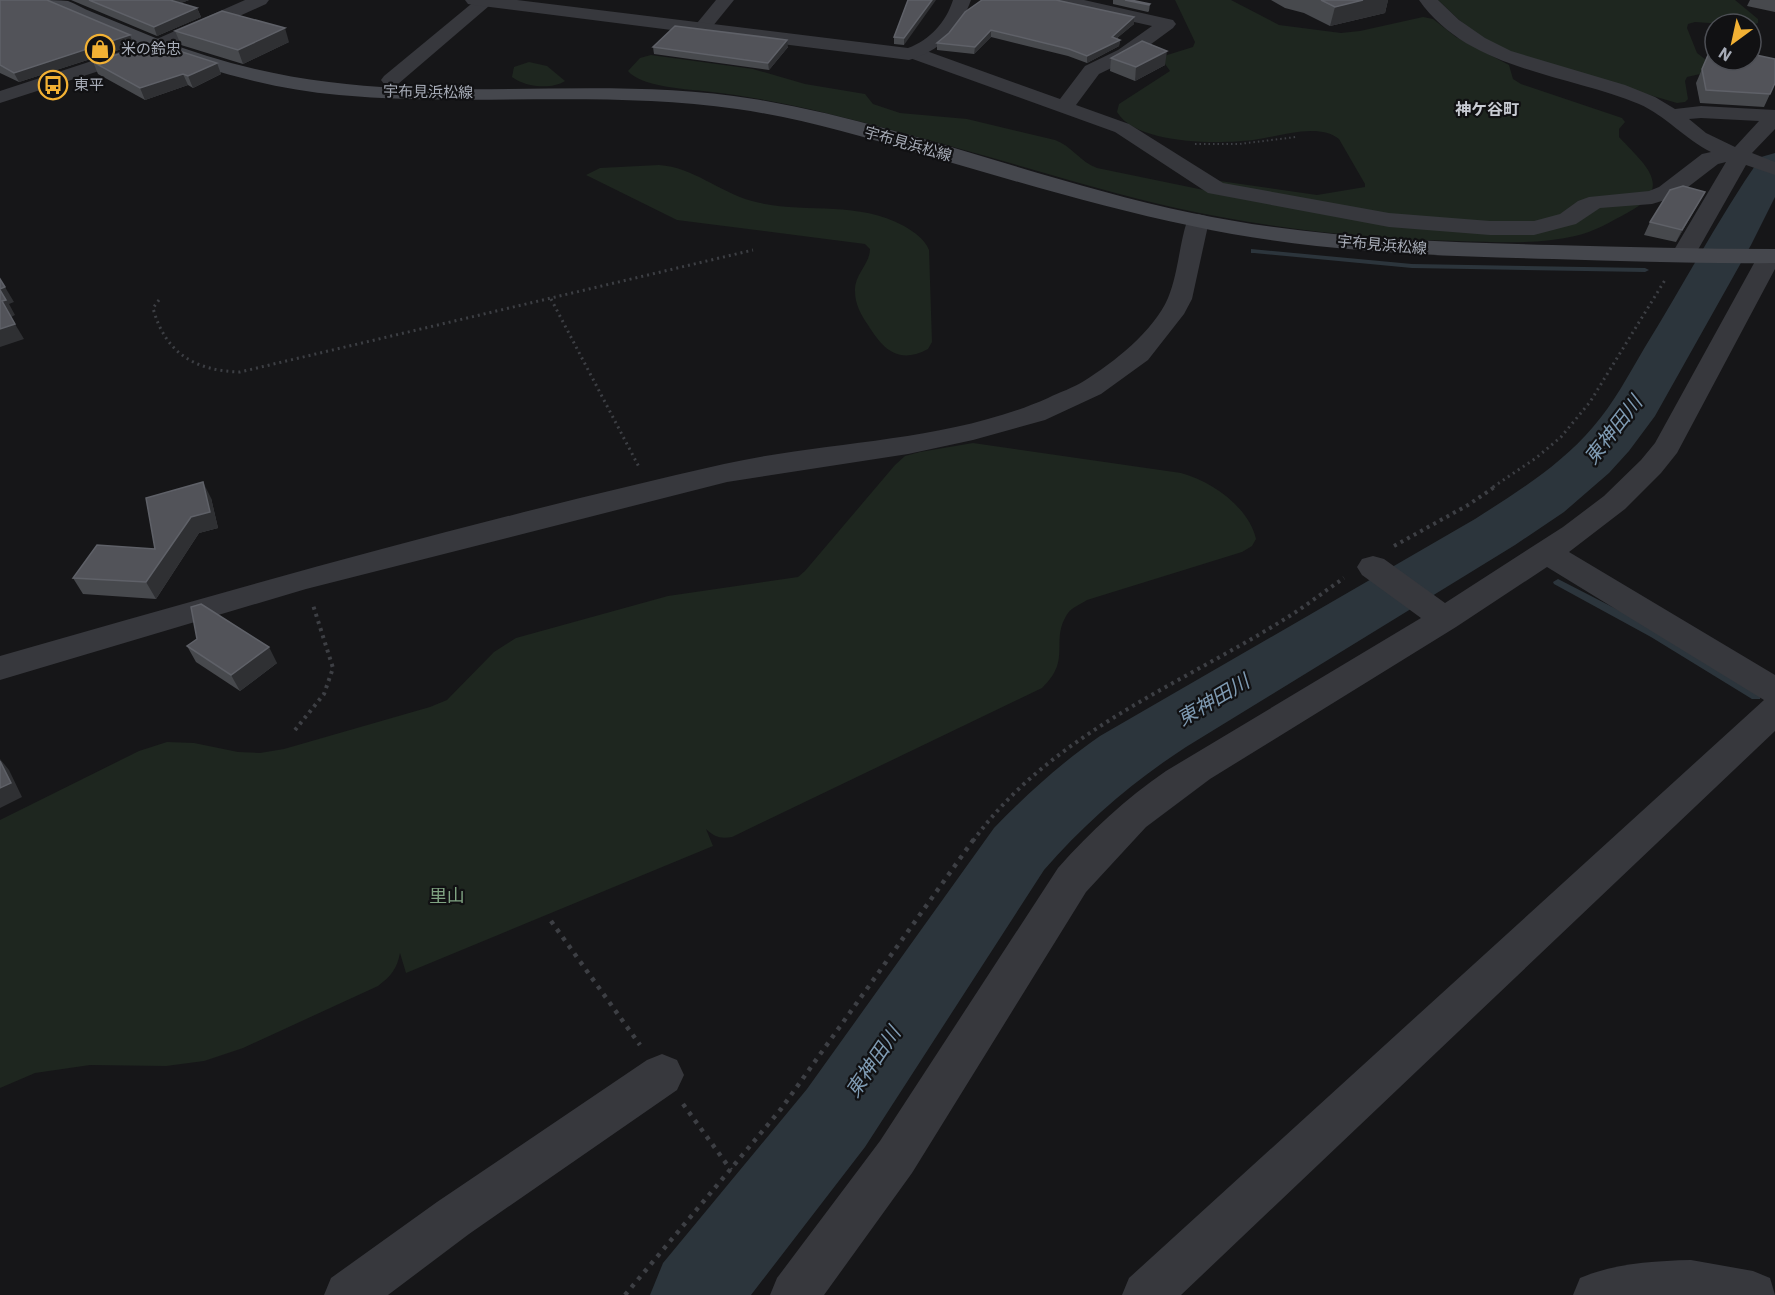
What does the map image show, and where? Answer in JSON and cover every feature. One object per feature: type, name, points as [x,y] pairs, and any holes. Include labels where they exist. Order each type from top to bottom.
[{"type":"main road","name":"宇布見浜松線","points":[[50,0],[157,46],[246,74],[338,89],[425,93],[642,93],[755,105],[819,119],[1119,202],[1198,221],[1281,235],[1404,248],[1768,256]]},
{"type":"street","points":[[0,97],[157,46],[260,0]]},
{"type":"street","points":[[391,80],[483,0],[899,53],[914,53],[1112,123],[1144,141],[1204,182],[1230,192],[1389,220],[1513,229],[1552,224],[1568,219],[1586,206],[1597,202],[1652,196],[1667,192],[1710,159],[1721,156],[1744,157]]},
{"type":"street","points":[[702,28],[725,0]]},
{"type":"street","points":[[914,53],[923,49],[954,19],[962,0]]},
{"type":"street","points":[[1060,0],[1167,24],[1125,54],[1092,70],[1065,106]]},
{"type":"street","points":[[1428,0],[1453,27],[1497,53],[1539,68],[1632,94],[1673,115],[1699,137],[1775,169]]},
{"type":"street","points":[[1673,115],[1701,112],[1775,117]]},
{"type":"street","points":[[1685,255],[1744,157],[1746,146],[1775,117]]},
{"type":"street","points":[[0,668],[304,579],[652,491],[752,467],[968,434],[1034,414],[1063,401],[1113,373],[1134,357],[1165,324],[1183,290],[1198,221]]},
{"type":"street","points":[[794,1295],[896,1157],[1072,880],[1108,839],[1140,810],[1192,773],[1547,553],[1617,501],[1656,461],[1675,433],[1768,256]]},
{"type":"street","points":[[1547,553],[1775,691]]},
{"type":"street","points":[[1370,564],[1442,617]]},
{"type":"street","points":[[1146,1295],[1775,710]]},
{"type":"street","points":[[348,1295],[453,1218],[662,1075]]},
{"type":"street","points":[[1597,1295],[1641,1285],[1691,1284],[1754,1295]]},
{"type":"path","points":[[1144,141],[1151,138],[1224,145],[1296,137]]},
{"type":"path","points":[[159,300],[153,308],[155,319],[166,340],[175,350],[201,367],[224,373],[255,370],[753,250]]},
{"type":"path","points":[[624,1295],[781,1109],[982,828],[1009,798],[1036,773],[1094,728],[1288,617],[1468,505],[1536,459],[1555,442],[1590,402],[1660,289]]},
{"type":"path","points":[[551,299],[652,491]]},
{"type":"path","points":[[295,730],[315,706],[332,676],[333,668],[304,579]]},
{"type":"path","points":[[551,921],[731,1170]]},
{"type":"green space","points":[[1175,0],[1231,0],[1279,25],[1341,33],[1423,17],[1433,19],[1456,37],[1509,65],[1513,79],[1521,84],[1622,118],[1625,122],[1619,129],[1619,137],[1638,157],[1651,176],[1653,185],[1650,195],[1642,204],[1595,229],[1575,236],[1546,241],[1422,240],[1315,231],[1176,208],[831,114],[768,100],[663,86],[642,80],[628,71],[640,58],[651,55],[753,69],[805,84],[865,94],[873,104],[900,113],[967,119],[1055,140],[1097,168],[1228,195],[1219,183],[1220,181],[1317,195],[1365,187],[1339,139],[1330,134],[1309,131],[1253,140],[1200,142],[1160,136],[1142,131],[1127,123],[1117,112],[1119,104],[1170,71],[1163,61],[1164,56],[1193,47],[1195,42]]},
{"type":"green space","points":[[1438,0],[1735,0],[1750,12],[1703,12],[1703,23],[1688,24],[1687,28],[1697,53],[1703,58],[1703,72],[1709,72],[1687,77],[1685,81],[1688,99],[1677,103],[1523,58],[1474,34]]},
{"type":"green space","points":[[529,62],[547,66],[565,81],[553,86],[538,86],[512,77],[514,67]]},
{"type":"green space","points":[[659,165],[683,170],[752,201],[790,207],[867,213],[885,218],[912,231],[922,239],[929,250],[932,342],[928,349],[908,355],[892,352],[879,341],[863,317],[857,305],[855,285],[868,260],[870,249],[865,244],[677,220],[586,175],[600,168]]},
{"type":"green space","name":"里山","points":[[973,443],[1181,473],[1193,477],[1216,489],[1237,506],[1246,516],[1256,539],[1252,546],[1242,552],[1087,600],[1069,611],[1060,632],[1059,659],[1056,668],[1042,688],[732,837],[718,837],[706,829],[713,846],[406,973],[400,953],[393,972],[378,986],[243,1048],[204,1061],[166,1066],[90,1065],[35,1073],[0,1088],[0,820],[139,751],[167,742],[194,743],[238,752],[260,753],[284,749],[430,707],[447,700],[494,652],[516,638],[668,596],[798,577],[905,456]]},
{"type":"building","points":[[0,0],[47,0],[130,35],[14,73],[0,65]]},
{"type":"building","points":[[89,0],[170,0],[197,8],[154,27]]},
{"type":"building","points":[[908,0],[932,0],[904,38],[894,37]]},
{"type":"building","points":[[982,0],[1056,0],[1134,17],[1112,37],[1120,40],[1087,56],[1069,49],[991,30],[975,47],[937,43],[949,33],[965,12]]},
{"type":"building","points":[[1125,0],[1131,0],[1150,4],[1149,5]]},
{"type":"building","points":[[1321,0],[1363,0],[1335,7]]},
{"type":"building","points":[[222,11],[285,28],[238,50],[175,31]]},
{"type":"building","points":[[675,26],[787,40],[768,63],[653,47]]},
{"type":"building","points":[[1142,41],[1167,51],[1136,67],[1111,58]]},
{"type":"building","points":[[154,43],[217,63],[188,76],[183,74],[140,88],[93,62]]},
{"type":"building","points":[[1763,56],[1775,59],[1775,83],[1770,94],[1706,90],[1702,69],[1703,67],[1703,72],[1763,72]]},
{"type":"building","points":[[1683,186],[1705,192],[1682,230],[1650,222],[1670,190]]},
{"type":"building","points":[[0,279],[5,287],[0,289]]},
{"type":"building","points":[[0,290],[6,300],[2,301],[15,324],[0,329]]},
{"type":"building","points":[[203,482],[210,512],[191,517],[146,582],[73,578],[97,545],[155,549],[146,498]]},
{"type":"building","points":[[201,604],[269,647],[231,675],[187,646],[197,639],[191,607]]},
{"type":"building","points":[[0,761],[11,783],[0,788]]},
{"type":"waterway","name":"東神田川","points":[[695,1295],[836,1118],[1019,849],[1043,823],[1069,798],[1123,754],[1495,532],[1545,499],[1591,461],[1629,416],[1729,245],[1752,200],[1775,165]]},
{"type":"waterway","points":[[1254,251],[1412,266],[1645,270]]},
{"type":"waterway","points":[[1688,283],[1704,287]]},
{"type":"waterway","points":[[1558,582],[1655,634],[1756,696]]},
{"type":"place","name":"米の鈴忠","points":[[100,49]]},
{"type":"place","name":"東平","points":[[53,85]]},
{"type":"district","name":"神ケ谷町","points":[[1487,109]]}]
